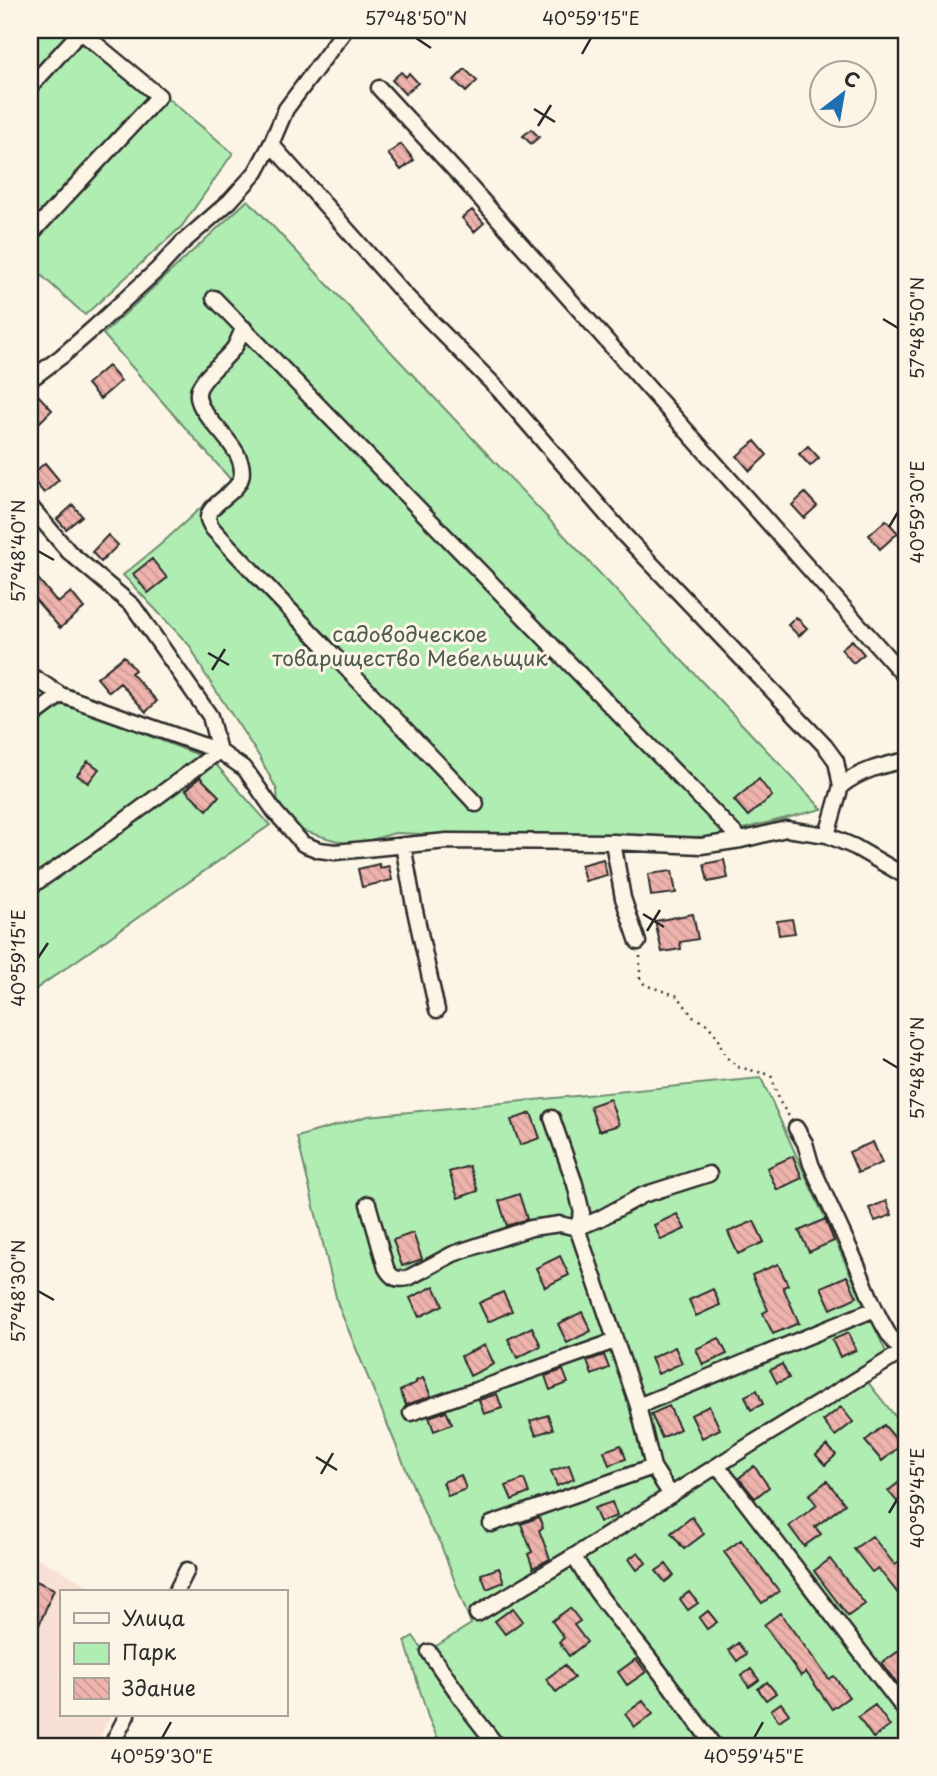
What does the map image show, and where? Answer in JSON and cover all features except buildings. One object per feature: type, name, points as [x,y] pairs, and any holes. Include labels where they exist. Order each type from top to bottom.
[{"type":"street","points":[[30,380],[95,327],[230,201],[256,172],[286,109],[345,30]]},
{"type":"street","points":[[30,87],[80,31],[159,96],[30,235]]},
{"type":"street","points":[[379,88],[907,679]]},
{"type":"street","points":[[271,144],[404,294],[499,390],[625,536],[825,746],[836,761],[841,786],[827,835]]},
{"type":"street","points":[[214,298],[741,840]]},
{"type":"street","points":[[243,328],[234,347],[199,390],[198,400],[207,416],[234,449],[242,464],[241,479],[236,488],[211,510],[208,519],[213,529],[477,804]]},
{"type":"street","points":[[30,506],[69,552],[132,606],[210,716],[219,751]]},
{"type":"street","points":[[30,675],[61,695],[219,751],[245,769],[275,812],[303,844],[318,850],[335,852],[447,841],[612,842],[701,846],[786,829],[827,835],[855,847],[907,877]]},
{"type":"street","points":[[30,718],[61,695]]},
{"type":"street","points":[[30,887],[219,751]]},
{"type":"street","points":[[841,786],[868,769],[907,760]]},
{"type":"street","points":[[612,842],[622,898],[638,942]]},
{"type":"street","points":[[403,845],[437,1010]]},
{"type":"street","points":[[552,1118],[582,1213],[578,1228],[638,1406],[653,1467],[671,1495]]},
{"type":"street","points":[[477,1614],[753,1443],[905,1353],[892,1338],[875,1309],[811,1164],[805,1143],[796,1128]]},
{"type":"street","points":[[368,1204],[386,1268],[394,1279],[408,1278],[453,1254],[531,1228],[560,1224],[578,1228],[643,1195],[709,1174]]},
{"type":"street","points":[[638,1406],[875,1309]]},
{"type":"street","points":[[411,1413],[615,1341]]},
{"type":"street","points":[[718,1466],[907,1713]]},
{"type":"street","points":[[491,1524],[653,1467]]},
{"type":"street","points":[[574,1556],[599,1597],[645,1653],[714,1746]]},
{"type":"street","points":[[177,1590],[187,1570]]},
{"type":"street","points":[[429,1652],[497,1746]]},
{"type":"street","points":[[111,1746],[126,1716]]},
{"type":"path","points":[[638,942],[640,979],[645,985],[678,996],[693,1017],[707,1024],[716,1035],[725,1056],[738,1067],[771,1075],[778,1099],[796,1128]]},
{"type":"shaded area","points":[[30,1554],[97,1590],[60,1590],[60,1716],[111,1716],[96,1746],[30,1746]]},
{"type":"green space","points":[[30,30],[86,30],[233,153],[182,226],[85,315],[30,265]]},
{"type":"green space","name":"садоводческое товарищество Мебельщик","points":[[248,200],[822,809],[711,837],[395,833],[347,844],[297,829],[278,806],[277,790],[259,756],[205,674],[190,646],[123,575],[231,480],[103,334]]},
{"type":"green space","points":[[30,678],[71,706],[212,760],[270,825],[30,993]]},
{"type":"green space","points":[[761,1078],[886,1352],[866,1380],[907,1431],[907,1746],[441,1746],[428,1717],[405,1641],[413,1636],[425,1653],[471,1624],[439,1540],[430,1527],[338,1305],[297,1137],[368,1116]]}]
